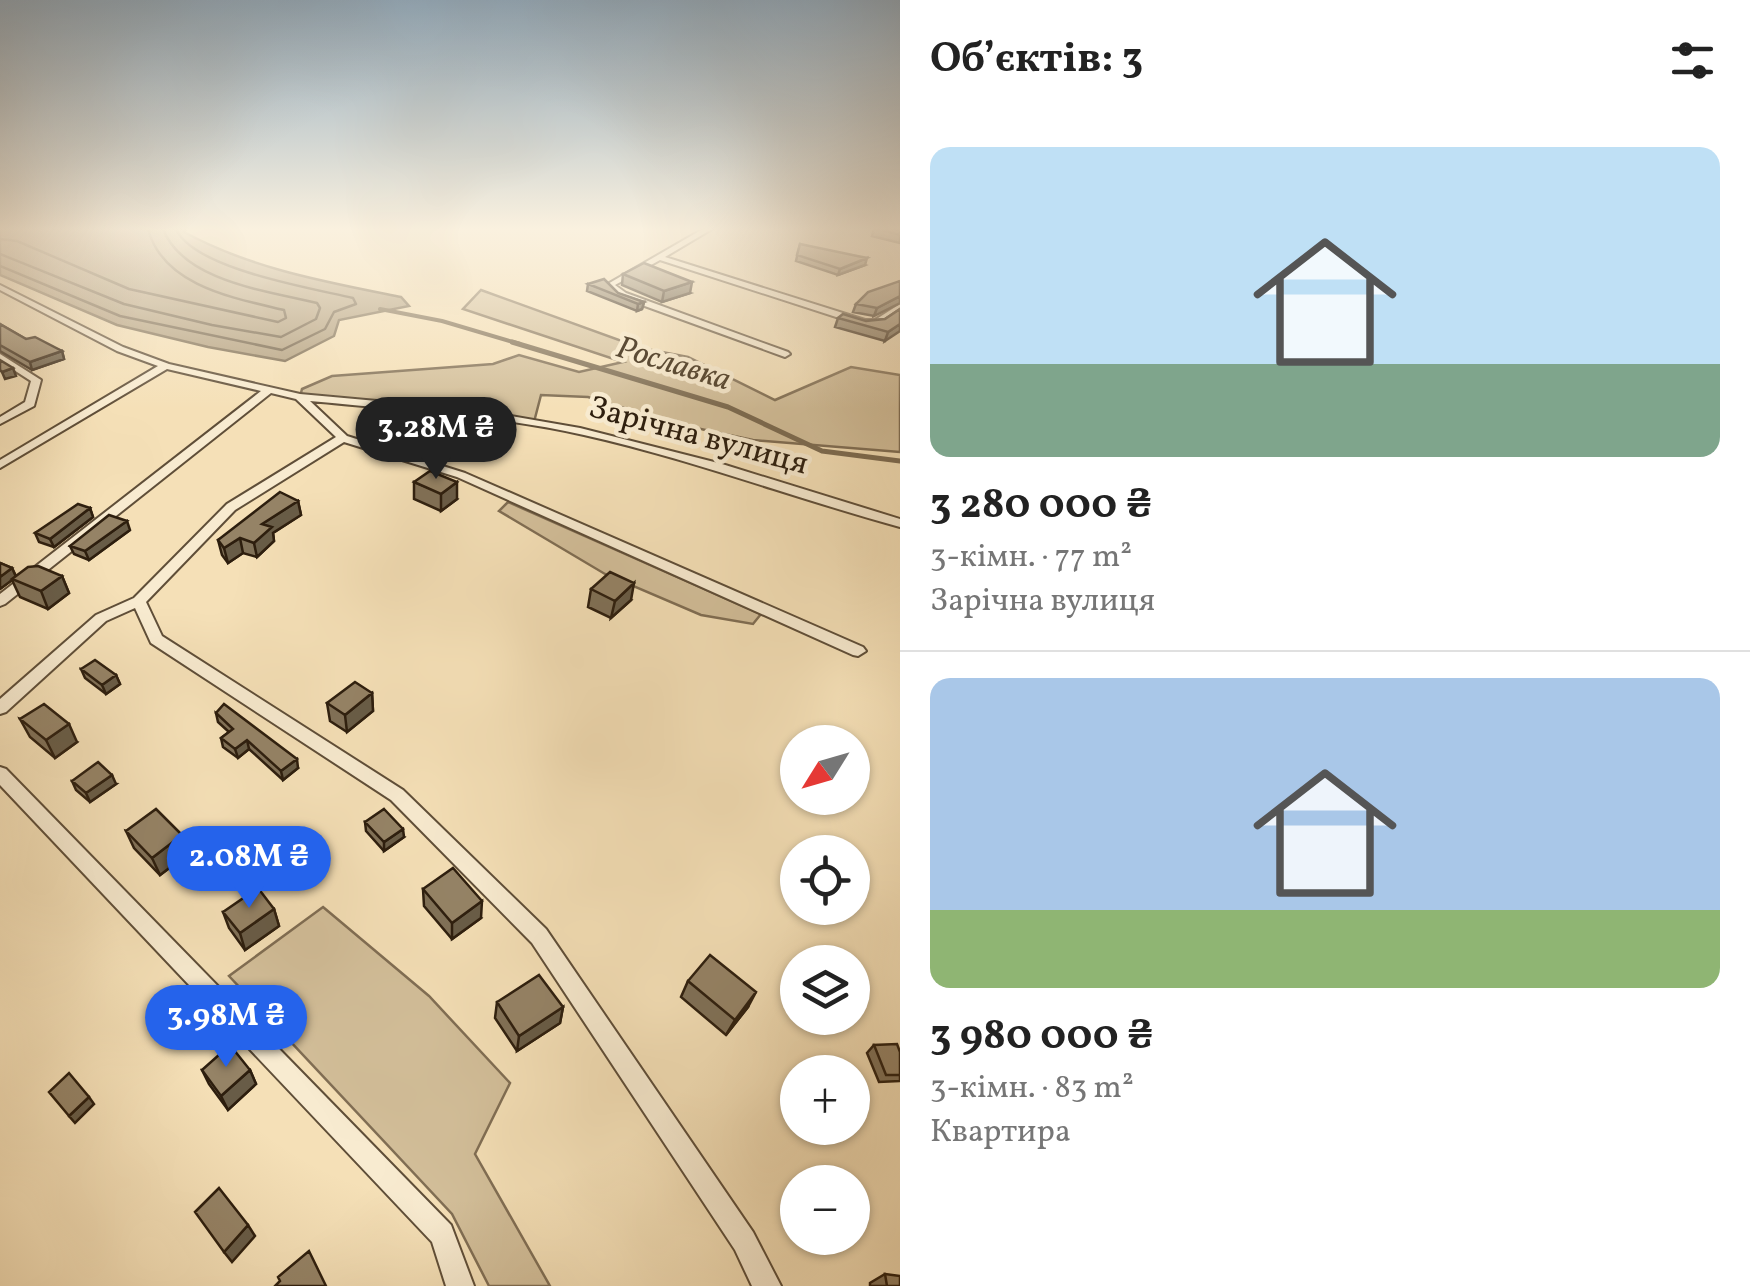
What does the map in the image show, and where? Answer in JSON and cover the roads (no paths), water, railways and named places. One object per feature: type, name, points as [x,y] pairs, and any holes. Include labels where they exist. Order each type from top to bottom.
[{"type":"street","name":"Зарічна вулиця","points":[[4,289],[120,349],[166,366],[300,397],[534,422],[654,450],[900,523]]},
{"type":"street","points":[[615,289],[622,295],[785,354]]},
{"type":"street","points":[[758,289],[864,323],[876,323],[899,308]]},
{"type":"street","points":[[0,358],[36,380],[30,404],[0,421]]},
{"type":"street","points":[[0,465],[166,366]]},
{"type":"street","points":[[0,601],[268,392]]},
{"type":"street","points":[[300,397],[343,438],[461,475],[858,650]]},
{"type":"street","points":[[0,708],[101,618],[139,601],[231,508],[334,440],[343,438]]},
{"type":"street","points":[[139,601],[156,639],[397,795],[540,936],[744,1241],[767,1286]]},
{"type":"street","points":[[0,774],[442,1234],[460,1286]]},
{"type":"water","points":[[33,289],[360,289],[401,297],[409,306],[339,320],[334,336],[285,361],[117,325]]},
{"type":"waterway","name":"Рославка","points":[[380,309],[442,321],[520,344]]},
{"type":"waterway","name":"Рославка","points":[[512,342],[728,407],[822,451],[900,461]]}]
